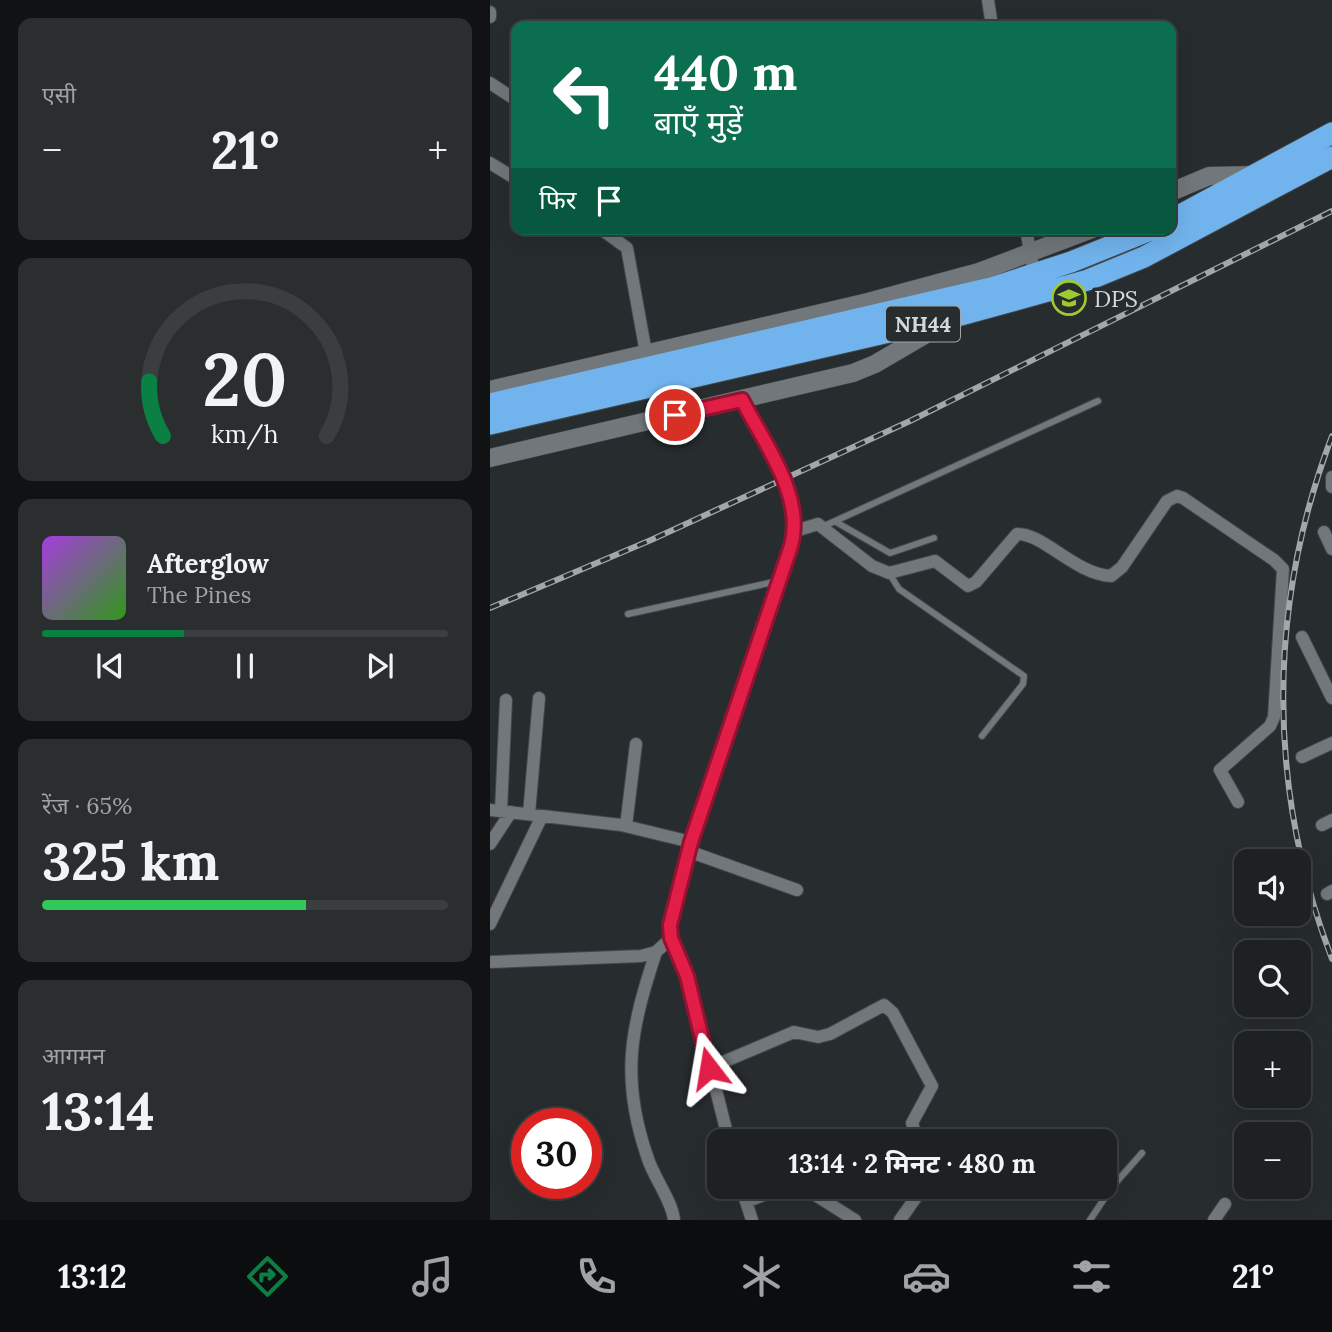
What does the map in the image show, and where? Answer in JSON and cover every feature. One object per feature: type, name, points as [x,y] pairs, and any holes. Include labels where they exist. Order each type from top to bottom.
[{"type":"highway","points":[[1176,217],[1332,133]]},
{"type":"highway","name":"NH44","points":[[490,424],[954,317],[1067,287],[1144,257],[1332,157]]},
{"type":"highway","name":"NH44","points":[[490,404],[991,288],[1032,264],[1132,235]]},
{"type":"street","points":[[988,0],[991,21]]},
{"type":"street","points":[[490,83],[511,97]]},
{"type":"street","points":[[490,163],[511,176]]},
{"type":"street","points":[[1176,190],[1209,176],[1254,175]]},
{"type":"street","points":[[609,235],[627,248],[646,353]]},
{"type":"street","points":[[1027,235],[1032,264]]},
{"type":"street","points":[[490,390],[1032,264],[1082,235]]},
{"type":"street","points":[[490,457],[853,373],[875,364],[954,317]]},
{"type":"street","points":[[726,1129],[687,976],[671,938],[673,905],[690,847],[795,531],[795,517],[787,488],[742,400]]},
{"type":"street","points":[[1332,477],[1332,487]]},
{"type":"street","points":[[795,531],[812,524],[822,527],[872,566],[889,573],[935,561],[963,583],[972,586],[1013,537],[1023,534],[1083,570],[1111,576],[1122,567],[1167,501],[1177,496],[1183,498],[1274,560],[1283,569],[1274,717],[1270,726],[1220,770],[1238,802]]},
{"type":"street","points":[[1324,532],[1332,549]]},
{"type":"street","points":[[1302,637],[1332,698]]},
{"type":"street","points":[[490,924],[535,815],[539,698]]},
{"type":"street","points":[[490,844],[501,811],[506,700]]},
{"type":"street","points":[[1302,757],[1332,743]]},
{"type":"street","points":[[626,826],[635,744]]},
{"type":"street","points":[[501,811],[626,826],[690,847],[797,890]]},
{"type":"street","points":[[490,962],[641,956],[656,952],[671,938]]},
{"type":"street","points":[[656,952],[635,1018],[631,1089],[647,1158],[674,1220]]},
{"type":"street","points":[[709,1068],[790,1033],[799,1031],[818,1037],[830,1034],[884,1005],[893,1013],[932,1086],[912,1123],[914,1129]]},
{"type":"street","points":[[746,1214],[767,1199]]},
{"type":"street","points":[[822,1199],[855,1220]]},
{"type":"street","points":[[900,1220],[915,1199]]},
{"type":"street","points":[[1213,1220],[1225,1204]]},
{"type":"lane","points":[[822,527],[1098,401]]},
{"type":"lane","points":[[836,522],[890,553],[934,538]]},
{"type":"lane","points":[[889,573],[899,589],[1024,676],[1023,684],[982,736]]},
{"type":"lane","points":[[628,614],[780,580]]},
{"type":"lane","points":[[1090,1220],[1112,1187],[1142,1153]]},
{"type":"railway","points":[[490,608],[651,540],[910,421],[1332,211]]},
{"type":"railway","points":[[1332,436],[1311,501],[1295,566],[1286,632],[1283,698],[1286,763],[1295,829],[1311,894],[1332,959]]},
{"type":"place","name":"DPS","points":[[1069,298]]},
{"type":"route","points":[[675,415],[742,400],[787,488],[795,517],[791,546],[691,842],[679,880],[670,925],[671,938],[687,976],[709,1068]]}]
